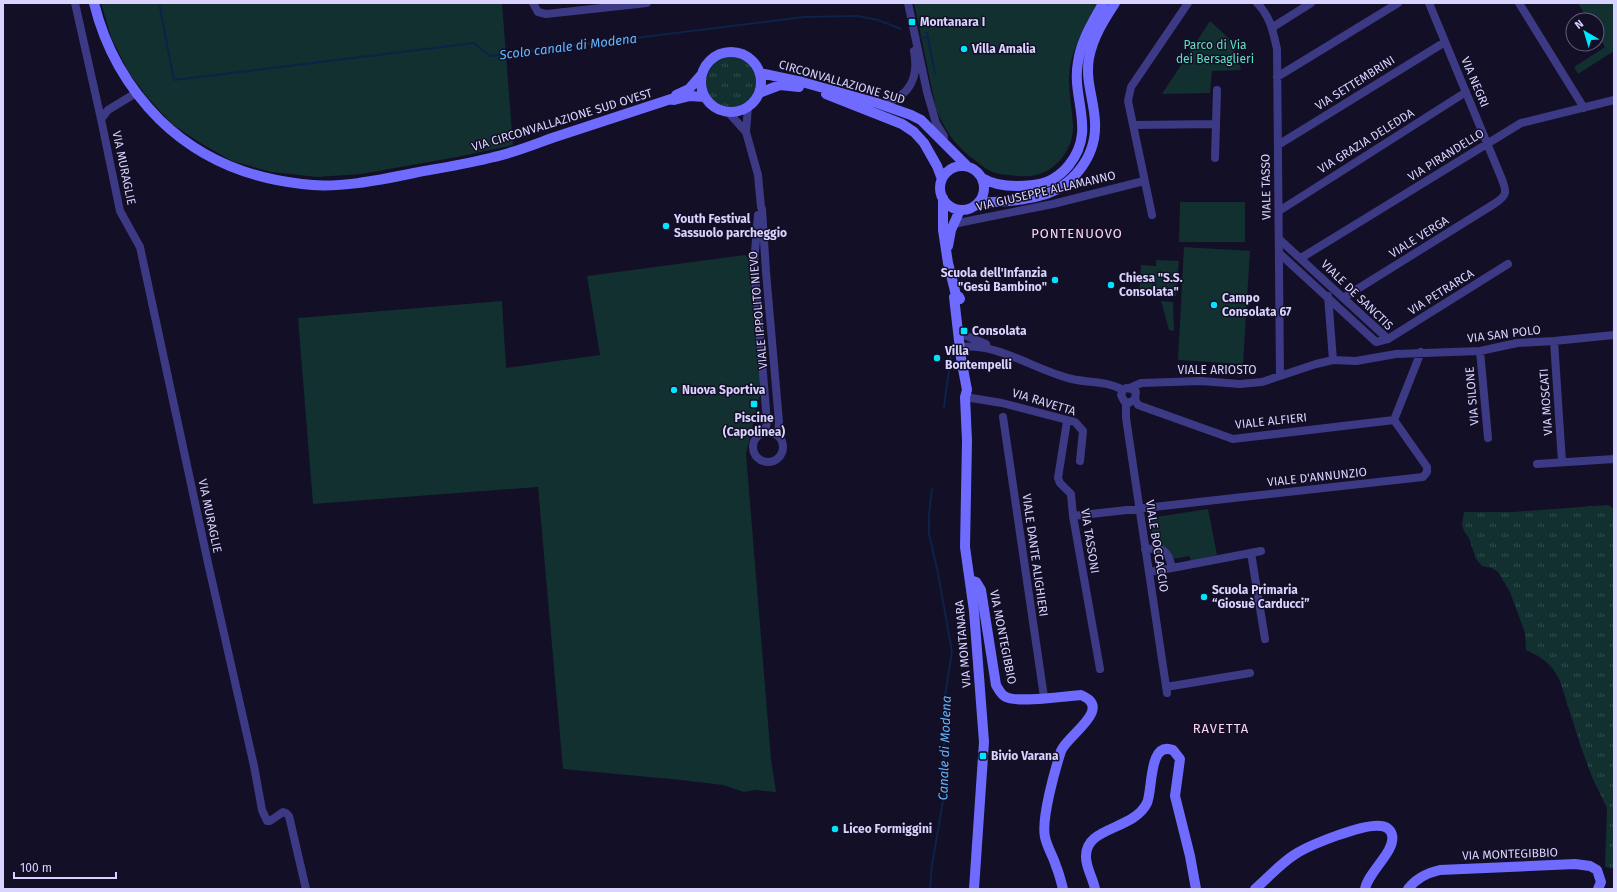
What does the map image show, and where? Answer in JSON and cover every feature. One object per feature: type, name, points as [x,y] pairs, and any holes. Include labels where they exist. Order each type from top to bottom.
[{"type":"main road","name":"VIA CIRCONVALLAZIONE SUD OVEST","points":[[94,3],[102,31],[119,68],[147,107],[168,128],[193,147],[226,165],[260,178],[304,185],[337,184],[389,178],[495,157],[671,99],[689,89],[702,74],[706,65],[712,58],[721,53],[731,51],[749,57],[756,64],[760,73]]},
{"type":"main road","name":"CIRCONVALLAZIONE SUD","points":[[760,73],[802,82],[883,104],[921,120],[968,167],[976,171],[988,182],[1000,185],[1038,185],[1054,178],[1065,170],[1074,159],[1081,145],[1083,130],[1077,83],[1078,62],[1083,41],[1104,3]]},
{"type":"main road","points":[[978,203],[1039,196],[1059,189],[1074,177],[1087,160],[1094,142],[1095,122],[1088,79],[1089,58],[1094,39],[1115,3]]},
{"type":"main road","points":[[702,74],[702,90],[705,97],[711,104],[728,112],[735,112],[748,107],[754,101],[759,93],[761,83],[760,73]]},
{"type":"main road","name":"CIRCONVALLAZIONE SUD","points":[[759,93],[780,85],[811,88],[902,124],[914,132],[924,143],[938,166],[942,178],[941,192],[943,198]]},
{"type":"main road","name":"VIA CIRCONVALLAZIONE SUD OVEST","points":[[671,99],[674,100],[690,96],[705,97]]},
{"type":"main road","points":[[942,178],[953,168],[958,166],[968,167]]},
{"type":"main road","points":[[943,198],[947,204],[960,210],[970,208],[978,203],[984,191],[982,178]]},
{"type":"main road","name":"VIA MONTANARA","points":[[943,198],[943,230],[956,295],[959,297],[964,335],[963,346]]},
{"type":"main road","name":"VIA MONTANARA","points":[[947,254],[953,224],[960,210]]},
{"type":"main road","name":"VIA MONTANARA","points":[[956,295],[954,297],[972,391],[965,397],[967,441],[965,541],[970,580],[984,742],[974,889]]},
{"type":"main road","name":"VIA MONTEGIBBIO","points":[[970,580],[976,582],[981,590],[994,676],[999,692],[1004,697],[1016,700],[1081,695],[1086,697],[1091,702],[1091,716],[1071,736],[1062,748],[1045,817],[1045,837],[1064,889]]},
{"type":"main road","points":[[1096,889],[1086,863],[1088,846],[1098,835],[1128,822],[1142,811],[1149,798],[1153,766],[1156,757],[1161,751],[1167,749],[1173,750],[1180,759],[1175,796],[1190,856],[1196,889]]},
{"type":"main road","points":[[1255,889],[1287,860],[1307,847],[1366,827],[1383,826],[1387,828],[1391,834],[1392,842],[1368,879],[1365,889]]},
{"type":"main road","name":"VIA MONTEGIBBIO","points":[[1408,889],[1423,876],[1440,870],[1575,864],[1590,866],[1597,870],[1602,882],[1598,889]]},
{"type":"street","name":"VIA MURAGLIE","points":[[75,3],[102,119],[120,211],[138,243],[142,254],[208,564],[254,766],[262,810],[267,821],[270,821],[283,812],[289,816],[306,889]]},
{"type":"street","points":[[533,3],[538,12],[546,14],[647,3]]},
{"type":"street","points":[[883,104],[901,96],[913,81],[916,68],[912,35],[913,32],[908,3]]},
{"type":"street","points":[[1152,215],[1128,101],[1131,87],[1188,3]]},
{"type":"street","name":"VIALE TASSO","points":[[1257,3],[1266,14],[1272,27],[1277,49],[1280,376]]},
{"type":"street","points":[[1272,27],[1311,3]]},
{"type":"street","points":[[1278,77],[1398,3]]},
{"type":"street","name":"VIA NEGRI","points":[[1429,3],[1504,184],[1506,194]]},
{"type":"street","points":[[1519,3],[1584,108]]},
{"type":"street","points":[[913,32],[916,35],[936,123],[944,136],[943,142]]},
{"type":"street","name":"VIA SETTEMBRINI","points":[[1278,145],[1445,42]]},
{"type":"street","points":[[1215,158],[1217,90]]},
{"type":"street","name":"VIA GRAZIA DELEDDA","points":[[1279,211],[1466,92]]},
{"type":"street","name":"VIA MURAGLIE","points":[[102,119],[108,110],[136,93]]},
{"type":"street","name":"VIA PIRANDELLO","points":[[1302,258],[1521,123],[1614,100]]},
{"type":"street","name":"VIALE IPPOLITO NIEVO","points":[[748,107],[746,132],[758,175],[762,209],[779,422],[778,435]]},
{"type":"street","name":"VIALE IPPOLITO NIEVO","points":[[728,112],[746,132]]},
{"type":"street","points":[[1134,125],[1216,124]]},
{"type":"street","name":"VIA GIUSEPPE ALLAMANNO","points":[[953,224],[1053,204],[1144,181]]},
{"type":"street","name":"VIALE VERGA","points":[[1343,298],[1494,204],[1506,194]]},
{"type":"street","name":"VIALE IPPOLITO NIEVO","points":[[761,207],[759,209],[754,264],[767,422],[765,432]]},
{"type":"street","name":"VIALE DE SANCTIS","points":[[1279,239],[1302,258],[1388,339]]},
{"type":"street","name":"VIALE DE SANCTIS","points":[[1279,254],[1328,296],[1376,342],[1388,339]]},
{"type":"street","name":"VIA PETRARCA","points":[[1388,339],[1508,264]]},
{"type":"street","points":[[1328,296],[1333,360]]},
{"type":"street","points":[[964,335],[986,344],[987,348]]},
{"type":"street","name":"VIA SAN POLO","points":[[1421,352],[1480,351],[1512,343],[1554,341],[1614,335]]},
{"type":"street","name":"VIA MOSCATI","points":[[1554,341],[1562,462]]},
{"type":"street","points":[[963,346],[987,348],[1072,378],[1127,389],[1136,392],[1135,399],[1132,402],[1126,402],[1121,397],[1127,389]]},
{"type":"street","name":"VIA SILONE","points":[[1480,351],[1488,438]]},
{"type":"street","points":[[1394,420],[1421,352]]},
{"type":"street","name":"VIALE ARIOSTO","points":[[1127,389],[1141,383],[1201,381],[1240,384],[1262,382],[1333,360],[1356,361],[1396,354],[1421,352]]},
{"type":"street","name":"VIA RAVETTA","points":[[965,397],[1002,403],[1075,422],[1083,431],[1080,461]]},
{"type":"street","name":"VIALE ALFIERI","points":[[1135,399],[1138,405],[1233,439],[1394,420]]},
{"type":"street","name":"VIALE BOCCACCIO","points":[[1126,402],[1126,418],[1138,509],[1167,690],[1250,673]]},
{"type":"street","name":"VIALE DANTE ALIGHIERI","points":[[1002,416],[1044,697]]},
{"type":"street","name":"VIALE D'ANNUNZIO","points":[[1073,516],[1423,477],[1427,472],[1427,467],[1394,420]]},
{"type":"street","name":"VIA TASSONI","points":[[1067,421],[1058,478],[1060,483],[1071,494],[1073,516],[1100,669]]},
{"type":"street","points":[[765,432],[772,432],[778,435],[784,446],[782,454],[776,461],[766,462],[760,460],[756,456],[753,447],[755,440],[765,432]]},
{"type":"street","points":[[1537,464],[1614,459]]},
{"type":"street","points":[[1145,549],[1164,550],[1169,555],[1172,568]]},
{"type":"street","points":[[1149,572],[1261,551]]},
{"type":"street","points":[[1251,553],[1265,639]]},
{"type":"green space","points":[[101,3],[502,3],[513,145],[457,157],[361,174],[317,177],[271,172],[232,161],[173,125],[148,98],[129,73],[111,37]]},
{"type":"green space","points":[[914,3],[1097,3],[1074,50],[1069,74],[1073,133],[1068,149],[1058,163],[1044,172],[1031,176],[999,174],[984,167],[957,145],[943,125],[936,109]]},
{"type":"green space","points":[[1578,3],[1614,3],[1614,51],[1578,74],[1574,67],[1597,52],[1605,52],[1605,12],[1583,12]]},
{"type":"green space","name":"Parco di Via dei Bersaglieri","points":[[1210,21],[1233,42],[1241,70],[1212,71],[1210,93],[1162,94]]},
{"type":"green space","points":[[731,57],[745,61],[752,68],[756,82],[752,96],[745,103],[731,107],[717,103],[710,96],[706,82],[710,68],[717,61]]},
{"type":"green space","points":[[1180,202],[1245,202],[1245,242],[1179,242]]},
{"type":"green space","name":"Campo Consolata 67","points":[[1184,247],[1250,251],[1243,364],[1178,360]]},
{"type":"green space","points":[[745,255],[757,268],[766,370],[746,454],[771,759],[776,792],[755,790],[744,792],[723,785],[563,769],[538,487],[313,504],[298,318],[502,301],[506,368],[600,355],[587,276]]},
{"type":"green space","points":[[1156,260],[1179,261],[1176,296],[1154,294],[1155,271],[1153,295],[1139,293],[1141,265],[1156,266]]},
{"type":"green space","points":[[1161,301],[1173,302],[1174,331],[1169,330]]},
{"type":"green space","points":[[1608,505],[1614,509],[1614,869],[1605,867],[1607,808],[1592,777],[1560,681],[1554,670],[1546,662],[1526,650],[1525,633],[1510,592],[1498,572],[1492,568],[1482,566],[1476,559],[1469,538],[1462,525],[1464,512],[1514,512]]},
{"type":"green space","points":[[1208,509],[1217,555],[1191,561],[1189,556],[1173,559],[1155,546],[1149,518]]},
{"type":"waterway","name":"Scolo canale di Modena","points":[[159,3],[174,80],[474,43],[490,56],[804,17],[857,16],[878,20],[901,29]]},
{"type":"waterway","name":"Canale di Modena","points":[[927,33],[935,74]]},
{"type":"waterway","name":"Canale di Modena","points":[[920,37],[928,38]]},
{"type":"waterway","name":"Canale di Modena","points":[[944,407],[951,354]]},
{"type":"waterway","name":"Canale di Modena","points":[[930,889],[932,865],[944,795],[944,702],[952,652],[938,573],[929,534],[929,515],[932,489]]},
{"type":"place","name":"Montanara I","points":[[912,22]]},
{"type":"place","name":"Villa Amalia","points":[[964,49]]},
{"type":"place","name":"Youth Festival Sassuolo parcheggio","points":[[666,226]]},
{"type":"place","name":"Scuola dell'Infanzia \"Gesù Bambino\"","points":[[1055,280]]},
{"type":"place","name":"Chiesa \"S.S. Consolata\"","points":[[1111,285]]},
{"type":"place","name":"Campo Consolata 67","points":[[1214,305]]},
{"type":"place","name":"Consolata","points":[[964,331]]},
{"type":"place","name":"Villa Bontempelli","points":[[937,358]]},
{"type":"place","name":"Nuova Sportiva","points":[[674,390]]},
{"type":"place","name":"Piscine (Capolinea)","points":[[754,404]]},
{"type":"place","name":"Scuola Primaria “Giosuè Carducci”","points":[[1204,597]]},
{"type":"place","name":"Bivio Varana","points":[[983,756]]},
{"type":"place","name":"Liceo Formiggini","points":[[835,829]]},
{"type":"district","name":"PONTENUOVO","points":[[1077,233]]},
{"type":"district","name":"RAVETTA","points":[[1221,728]]}]
